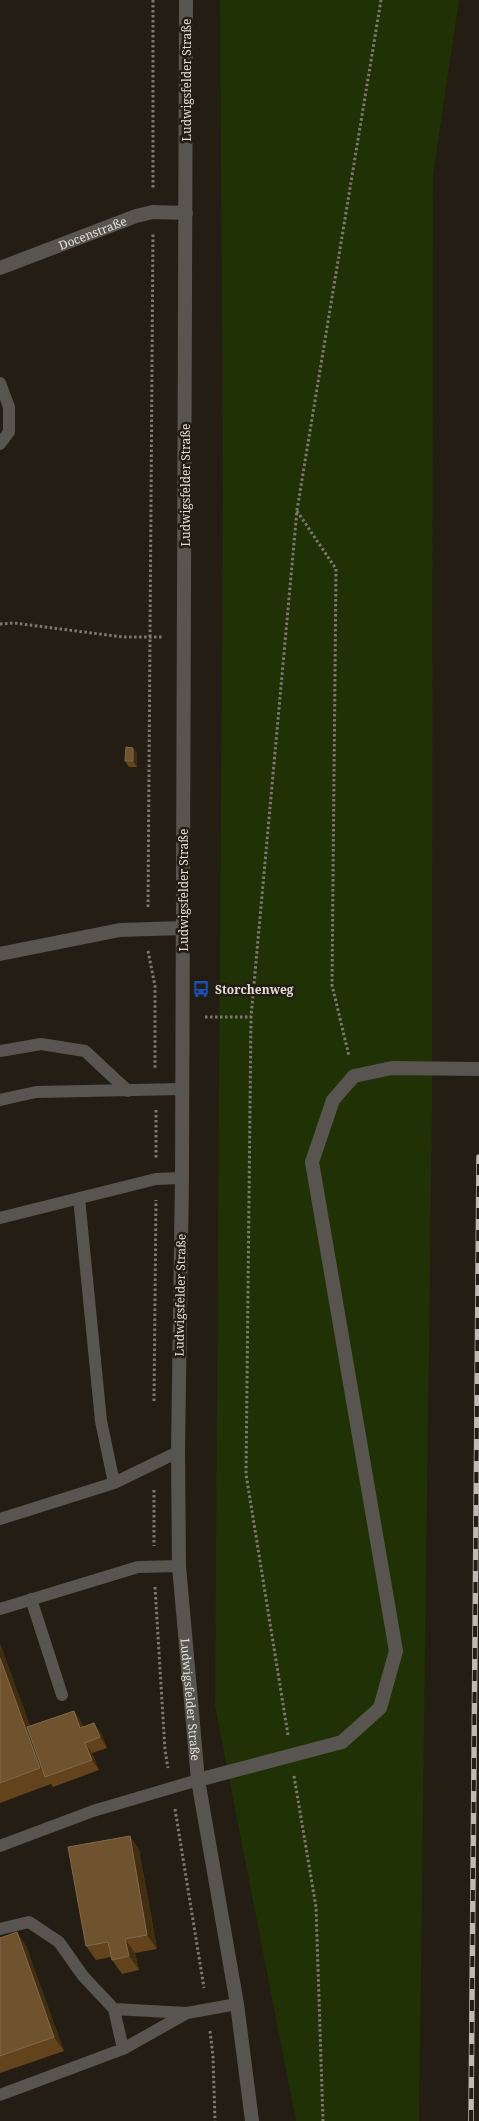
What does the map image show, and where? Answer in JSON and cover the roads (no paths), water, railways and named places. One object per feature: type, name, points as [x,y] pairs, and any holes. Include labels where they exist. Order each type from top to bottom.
[{"type":"street","name":"Ludwigsfelder Straße","points":[[186,0],[185,636],[182,1178],[178,1452],[179,1566],[198,1780],[237,2004],[252,2121]]},
{"type":"street","name":"Docenstraße","points":[[0,268],[136,216],[153,212],[186,213]]},
{"type":"street","points":[[0,954],[120,930],[183,928]]},
{"type":"street","name":"Ludwigsfelder Straße","points":[[198,1780],[342,1742],[380,1708],[396,1651],[312,1162],[333,1100],[354,1076],[392,1068],[479,1069]]},
{"type":"lane","points":[[0,383],[9,407],[9,432],[0,444]]},
{"type":"lane","points":[[0,1051],[41,1044],[85,1050],[128,1091]]},
{"type":"lane","points":[[0,1100],[36,1092],[182,1089]]},
{"type":"lane","points":[[0,1218],[156,1179],[182,1178]]},
{"type":"lane","points":[[79,1198],[101,1421],[114,1484]]},
{"type":"lane","points":[[0,1519],[114,1484],[178,1452]]},
{"type":"lane","points":[[0,1609],[138,1567],[179,1566]]},
{"type":"lane","points":[[30,1600],[62,1696]]},
{"type":"lane","points":[[0,1846],[93,1811],[198,1780]]},
{"type":"lane","points":[[0,1929],[29,1922],[59,1942],[83,1976],[114,2009],[123,2049]]},
{"type":"lane","points":[[114,2009],[187,2013],[237,2004]]},
{"type":"lane","points":[[0,2095],[123,2049],[187,2013]]},
{"type":"railway","points":[[471,2121],[479,1157]]},
{"type":"place","name":"Storchenweg","points":[[201,989]]}]
